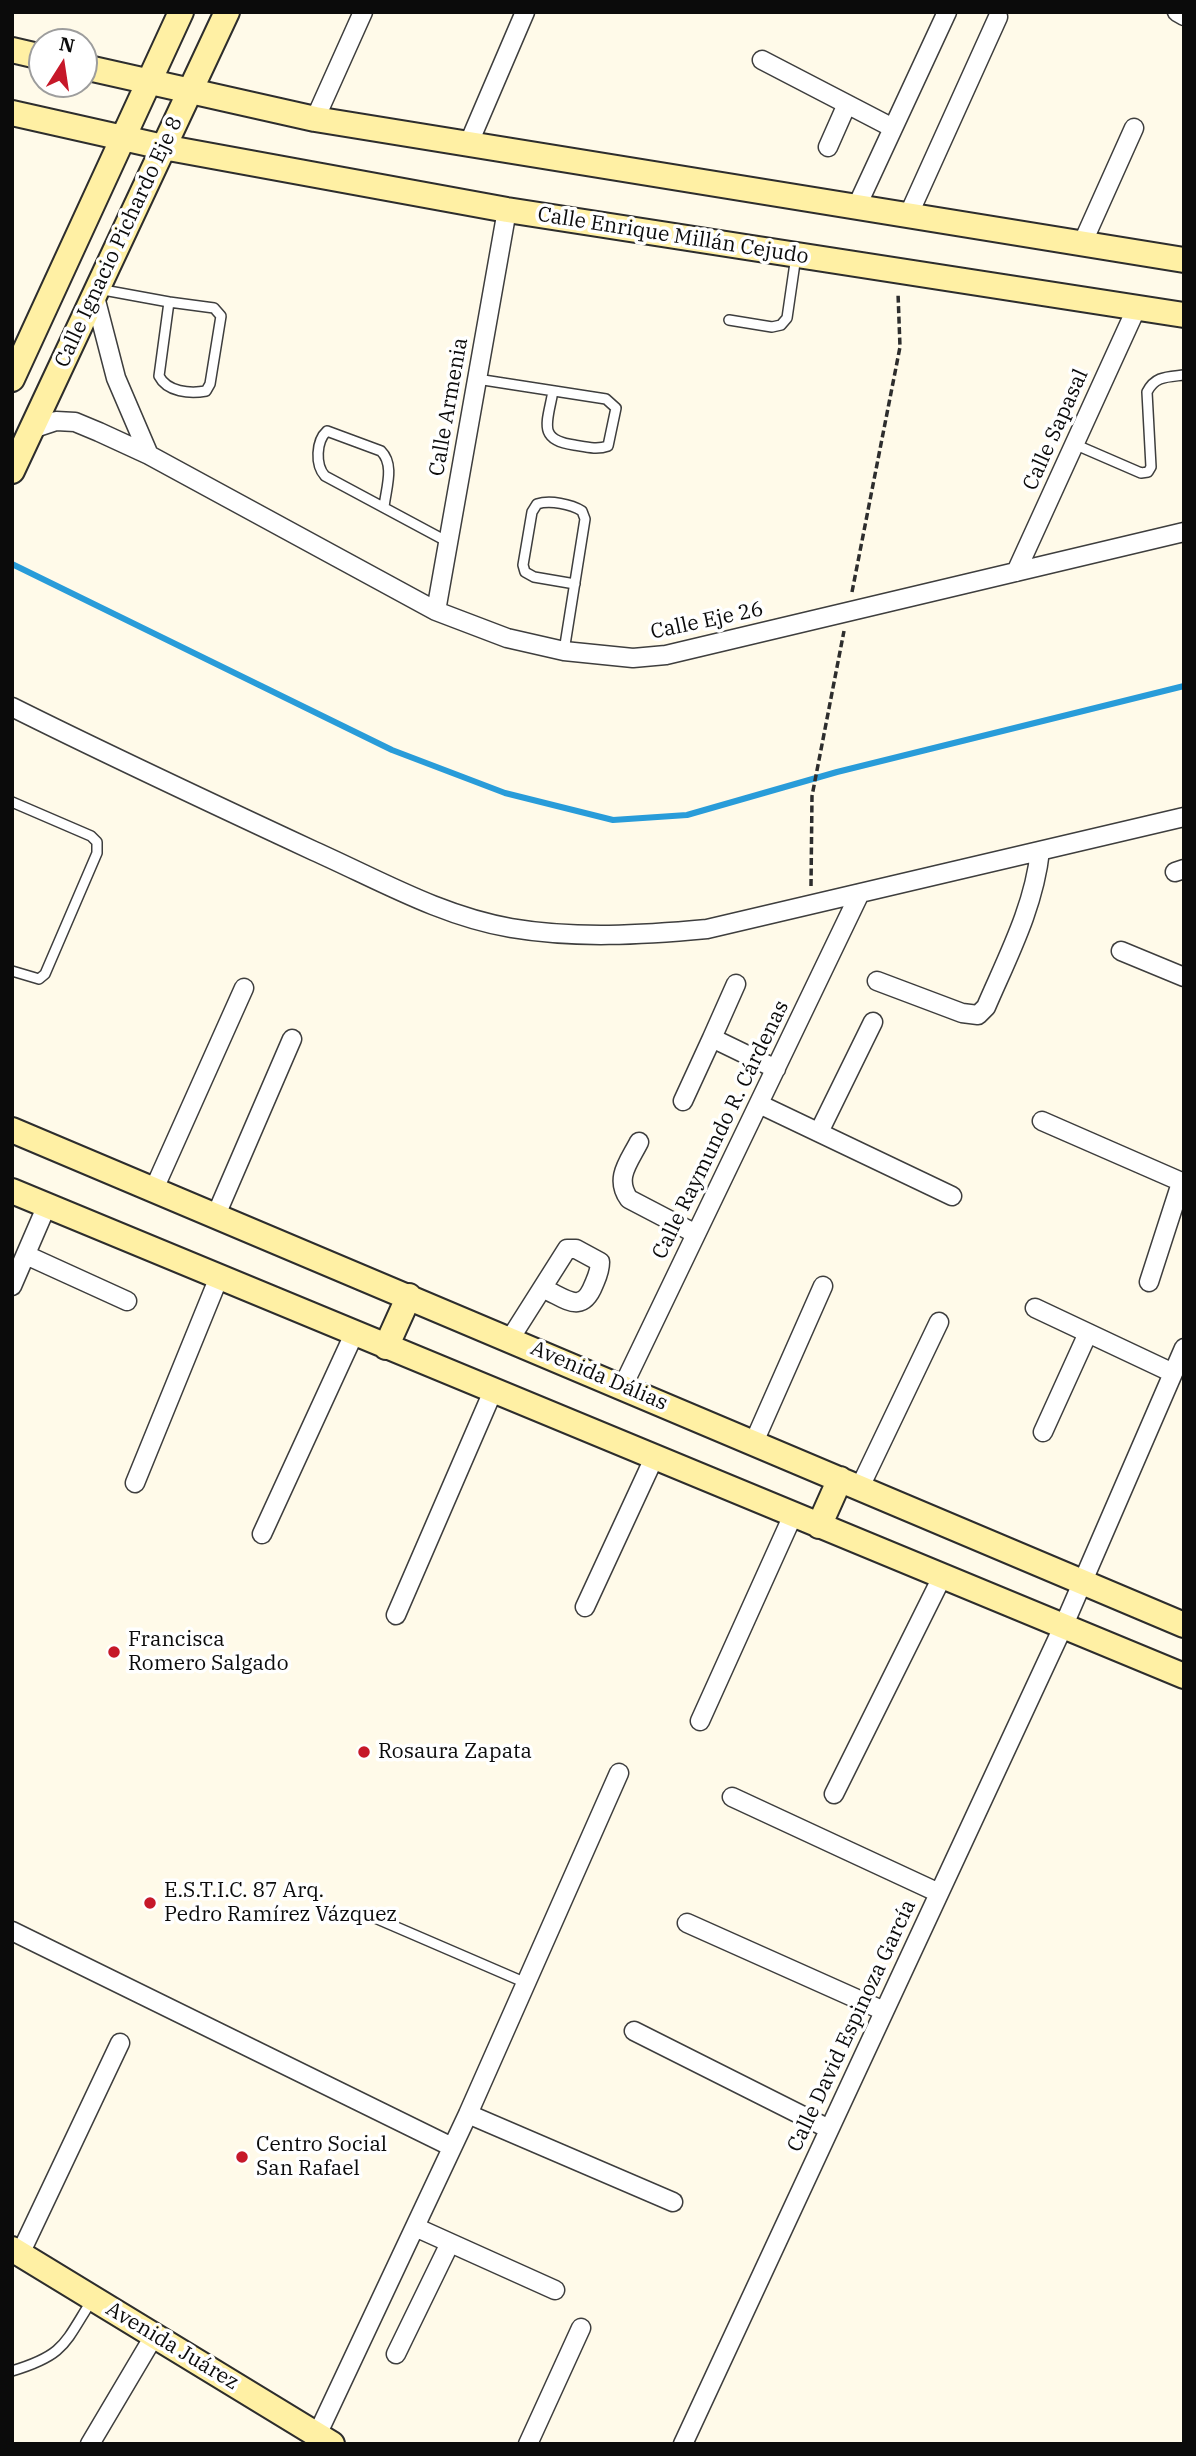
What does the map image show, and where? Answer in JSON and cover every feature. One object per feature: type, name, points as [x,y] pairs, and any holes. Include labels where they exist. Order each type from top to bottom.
[{"type":"main road","name":"Calle Ignacio Pichardo Eje 8","points":[[12,379],[181,12]]},
{"type":"main road","name":"Calle Ignacio Pichardo Eje 8","points":[[12,471],[226,12]]},
{"type":"main road","points":[[98,70],[315,120],[1184,260]]},
{"type":"main road","name":"Calle Enrique Millán Cejudo","points":[[12,113],[163,147],[507,211],[1184,315]]},
{"type":"main road","name":"Avenida Dálias","points":[[15,1138],[154,1189],[1184,1625]]},
{"type":"main road","points":[[12,1191],[1184,1676]]},
{"type":"main road","points":[[386,1347],[409,1296]]},
{"type":"main road","points":[[819,1526],[850,1483]]},
{"type":"main road","name":"Avenida Juárez","points":[[16,2252],[324,2439]]},
{"type":"street","points":[[315,120],[363,12]]},
{"type":"street","points":[[468,145],[525,12]]},
{"type":"street","points":[[856,208],[947,12]]},
{"type":"street","points":[[1177,12],[1184,16]]},
{"type":"street","points":[[908,216],[998,18]]},
{"type":"street","points":[[762,60],[893,128]]},
{"type":"street","points":[[828,147],[847,104]]},
{"type":"street","points":[[1082,244],[1134,128]]},
{"type":"street","name":"Calle Armenia","points":[[436,611],[507,211]]},
{"type":"street","points":[[95,291],[116,378],[149,455]]},
{"type":"street","name":"Calle Sapasal","points":[[1016,572],[1137,307]]},
{"type":"street","name":"Calle Eje 26","points":[[32,429],[57,421],[75,422],[149,455],[436,611],[507,638],[564,651],[633,657],[666,655],[1184,532]]},
{"type":"street","points":[[12,707],[138,770],[452,914],[512,928],[573,934],[640,935],[707,929],[1184,817]]},
{"type":"street","points":[[877,981],[962,1013],[978,1015],[986,1007],[1027,912],[1036,887],[1040,852]]},
{"type":"street","name":"Calle Raymundo R. Cárdenas","points":[[623,1386],[860,893]]},
{"type":"street","points":[[1121,951],[1184,977]]},
{"type":"street","points":[[683,1101],[736,984]]},
{"type":"street","points":[[154,1189],[244,988]]},
{"type":"street","points":[[818,1132],[873,1022]]},
{"type":"street","points":[[712,1038],[776,1069]]},
{"type":"street","points":[[216,1215],[292,1039]]},
{"type":"street","points":[[759,1104],[952,1196]]},
{"type":"street","points":[[1042,1121],[1182,1183],[1149,1282]]},
{"type":"street","points":[[639,1142],[620,1180],[622,1190],[629,1199],[696,1234]]},
{"type":"street","points":[[12,1286],[47,1205]]},
{"type":"street","points":[[26,1255],[127,1301]]},
{"type":"street","points":[[135,1483],[219,1277]]},
{"type":"street","points":[[754,1442],[823,1286]]},
{"type":"street","points":[[510,1339],[544,1289]]},
{"type":"street","points":[[1035,1307],[1173,1373]]},
{"type":"street","points":[[850,1483],[939,1322]]},
{"type":"street","points":[[1043,1432],[1088,1332]]},
{"type":"street","points":[[262,1534],[354,1334]]},
{"type":"street","points":[[1082,1582],[1184,1348]]},
{"type":"street","points":[[396,1615],[493,1391]]},
{"type":"street","points":[[585,1607],[654,1458]]},
{"type":"street","points":[[700,1721],[793,1515]]},
{"type":"street","points":[[834,1794],[942,1577]]},
{"type":"street","name":"Calle David Espinoza García","points":[[683,2444],[1082,1582]]},
{"type":"street","points":[[324,2439],[415,2227],[619,1773]]},
{"type":"street","points":[[732,1797],[939,1894]]},
{"type":"street","points":[[687,1923],[884,2011]]},
{"type":"street","points":[[12,1931],[135,1994],[452,2147]]},
{"type":"street","points":[[634,2031],[829,2129]]},
{"type":"street","points":[[16,2252],[120,2043]]},
{"type":"street","points":[[468,2114],[673,2202]]},
{"type":"street","points":[[415,2227],[555,2290]]},
{"type":"street","points":[[396,2354],[450,2243]]},
{"type":"street","points":[[528,2444],[581,2328]]},
{"type":"street","points":[[90,2444],[154,2336]]},
{"type":"lane","points":[[729,320],[781,326],[787,318],[796,255]]},
{"type":"lane","points":[[95,291],[169,302],[219,311],[221,316],[210,384],[206,391],[171,388],[163,385],[159,376],[169,302]]},
{"type":"lane","points":[[1074,444],[1141,473],[1148,472],[1151,467],[1147,392],[1159,378],[1184,375]]},
{"type":"lane","points":[[477,379],[553,391],[612,402],[616,408],[608,446],[600,449],[556,442],[550,438],[547,431],[553,391]]},
{"type":"lane","points":[[384,507],[389,464],[387,457],[381,450],[327,431],[322,436],[319,470],[325,476],[449,542]]},
{"type":"lane","points":[[564,651],[575,584],[585,519],[582,511],[576,507],[555,503],[537,504],[532,512],[527,538],[523,565],[526,572],[534,577],[575,584]]},
{"type":"lane","points":[[12,802],[91,836],[97,842],[97,853],[45,974],[39,979],[30,979],[12,971]]},
{"type":"lane","points":[[366,1914],[526,1983]]},
{"type":"lane","points":[[12,2371],[44,2361],[59,2351],[93,2298]]},
{"type":"path","points":[[811,905],[812,796],[900,347],[897,270]]},
{"type":"waterway","points":[[12,564],[392,750],[505,793],[613,820],[687,815],[837,772],[1184,686]]},
{"type":"place","name":"Francisca Romero Salgado","points":[[114,1652]]},
{"type":"place","name":"Rosaura Zapata","points":[[364,1752]]},
{"type":"place","name":"E.S.T.I.C. 87 Arq. Pedro Ramírez Vázquez","points":[[150,1903]]},
{"type":"place","name":"Centro Social San Rafael","points":[[242,2157]]}]
